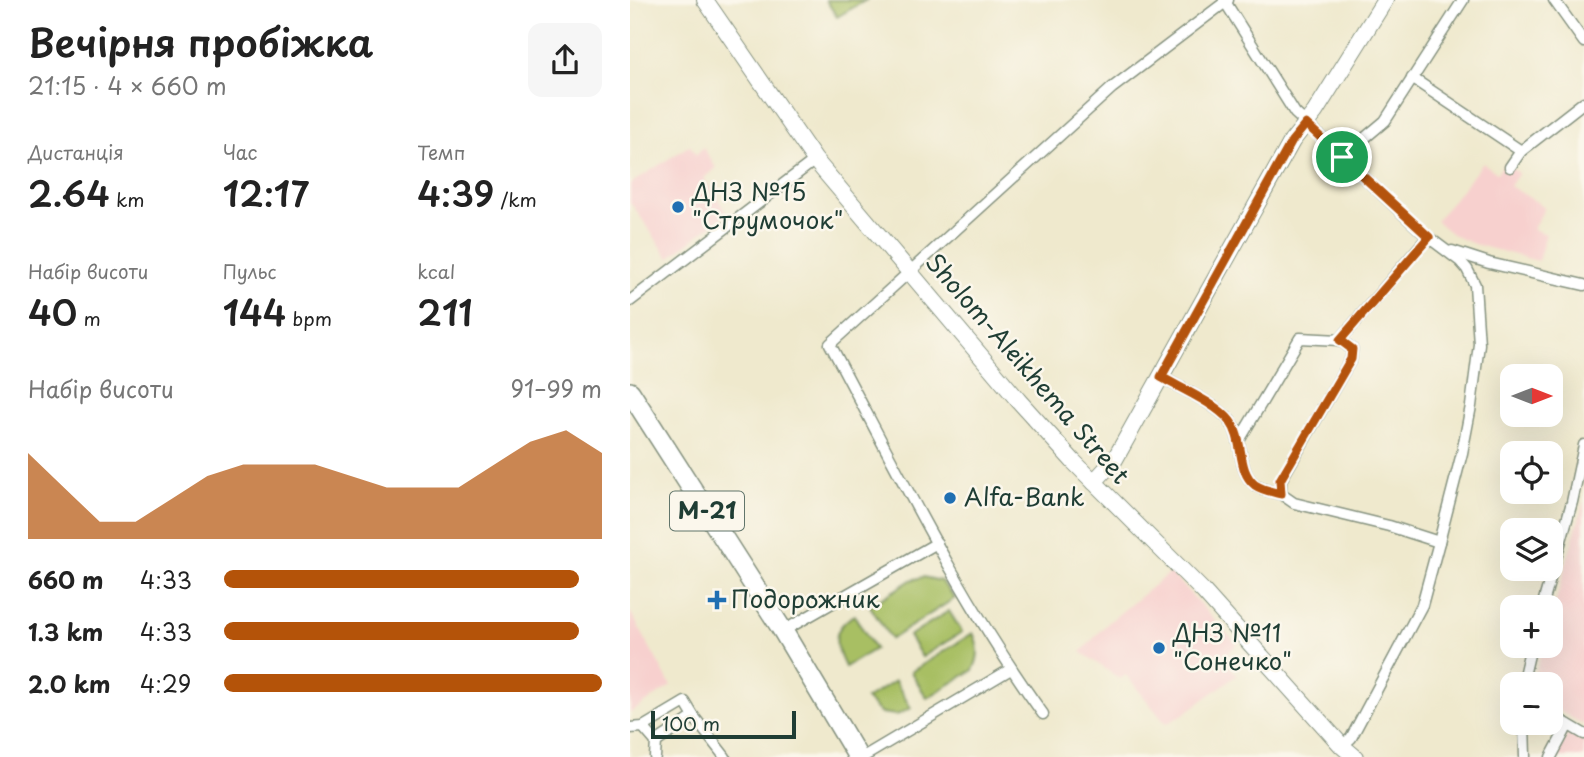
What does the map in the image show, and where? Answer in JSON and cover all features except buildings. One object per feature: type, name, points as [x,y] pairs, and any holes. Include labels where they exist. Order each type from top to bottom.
[{"type":"highway","name":"М-21","points":[[630,392],[783,631],[858,757]]},
{"type":"street","name":"Sholom-Aleikhema Street","points":[[705,0],[815,160],[1018,400],[1094,482],[1203,591],[1342,746],[1355,757]]},
{"type":"street","points":[[1094,482],[1115,459],[1292,141],[1306,124],[1385,0]]},
{"type":"street","points":[[1342,157],[1385,121],[1463,0]]},
{"type":"street","points":[[1554,0],[1584,42]]},
{"type":"street","points":[[1043,715],[1011,669],[937,543],[830,344],[1112,89],[1226,1],[1295,113],[1429,237],[1460,261],[1472,279],[1479,344],[1462,453],[1422,605],[1351,738],[1342,746]]},
{"type":"street","points":[[1412,78],[1521,151]]},
{"type":"street","points":[[1510,167],[1521,151],[1584,102]]},
{"type":"street","points":[[630,302],[815,160]]},
{"type":"street","points":[[1340,340],[1429,237]]},
{"type":"street","points":[[1443,247],[1472,259],[1584,285]]},
{"type":"street","points":[[1240,439],[1300,338],[1340,340],[1352,349],[1351,359],[1280,480],[1281,494]]},
{"type":"street","points":[[1161,377],[1224,414],[1240,439],[1244,469],[1248,478],[1257,487],[1281,494],[1294,503],[1389,526],[1439,542]]},
{"type":"street","points":[[1545,595],[1583,460],[1584,445]]},
{"type":"street","points":[[783,631],[937,543]]},
{"type":"street","points":[[863,757],[1011,669]]},
{"type":"street","points":[[630,728],[643,727],[685,702],[725,757]]},
{"type":"street","points":[[656,742],[694,717]]},
{"type":"street","points":[[1563,722],[1584,734]]},
{"type":"street","points":[[1551,757],[1568,725]]},
{"type":"street","points":[[643,727],[656,742],[655,757]]},
{"type":"street","points":[[1524,735],[1525,757]]},
{"type":"shaded area","name":"ДНЗ №15 \"Струмочок\"","points":[[690,145],[696,155],[703,147],[716,168],[704,178],[727,213],[669,258],[630,202],[630,184]]},
{"type":"shaded area","points":[[1483,163],[1497,173],[1505,163],[1519,173],[1510,186],[1545,207],[1533,229],[1546,234],[1538,261],[1474,244],[1455,236],[1436,221]]},
{"type":"shaded area","points":[[1584,501],[1584,725],[1563,713],[1563,672],[1536,672],[1539,658],[1563,658],[1563,595],[1557,595]]},
{"type":"shaded area","name":"ДНЗ №11 \"Сонечко\"","points":[[1170,572],[1237,644],[1223,658],[1237,675],[1166,724],[1126,675],[1120,679],[1081,652],[1108,623]]},
{"type":"shaded area","points":[[630,611],[671,686],[630,713]]},
{"type":"shaded area","points":[[1568,734],[1584,742],[1584,757],[1556,757]]},
{"type":"green space","points":[[826,0],[866,0],[837,17]]},
{"type":"green space","points":[[923,577],[941,581],[955,598],[891,639],[870,606],[911,580]]},
{"type":"green space","points":[[949,611],[962,632],[922,657],[909,636]]},
{"type":"green space","points":[[854,615],[875,649],[845,667],[838,652],[836,638],[841,626]]},
{"type":"green space","points":[[973,633],[978,652],[973,670],[927,698],[911,672]]},
{"type":"green space","points":[[895,681],[911,708],[897,715],[880,713],[866,699]]},
{"type":"place","name":"ДНЗ №15 \"Струмочок\"","points":[[678,207]]},
{"type":"place","name":"Alfa-Bank","points":[[950,498]]},
{"type":"place","name":"Подорожник","points":[[717,600]]},
{"type":"place","name":"ДНЗ №11 \"Сонечко\"","points":[[1159,648]]},
{"type":"route","points":[[1306,124],[1342,157],[1429,237],[1340,340],[1352,349],[1351,359],[1280,480],[1281,494],[1257,487],[1248,478],[1244,469],[1240,439],[1224,414],[1161,377],[1292,141],[1306,124]]}]
